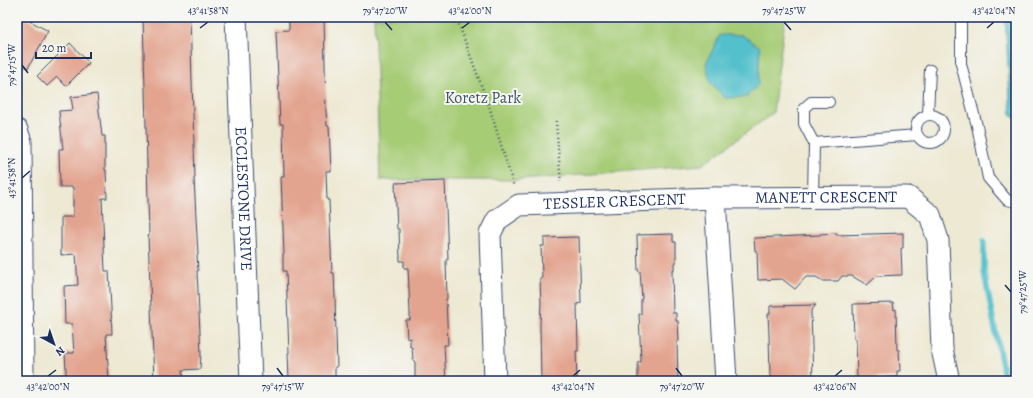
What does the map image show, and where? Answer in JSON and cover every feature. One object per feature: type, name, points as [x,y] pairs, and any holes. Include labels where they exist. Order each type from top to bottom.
[{"type":"street","name":"ECCLESTONE DRIVE","points":[[236,17],[252,381]]},
{"type":"street","points":[[17,130],[20,142],[23,381]]},
{"type":"street","name":"MANETT CRESCENT","points":[[715,198],[908,197],[930,215],[938,240],[942,349],[949,381]]},
{"type":"street","name":"TESSLER CRESCENT","points":[[495,381],[490,234],[498,220],[519,205],[562,202],[715,198]]},
{"type":"street","points":[[715,198],[726,381]]},
{"type":"lane","points":[[961,17],[962,64],[988,178],[1007,200],[1016,202]]},
{"type":"lane","points":[[928,116],[930,70]]},
{"type":"lane","points":[[813,198],[814,143],[804,124],[804,108],[811,102],[829,102]]},
{"type":"lane","points":[[928,116],[937,117],[941,120],[944,129],[943,134],[938,141],[930,143],[922,140],[917,135],[916,129],[920,120],[928,116]]},
{"type":"lane","points":[[814,143],[917,135]]},
{"type":"path","points":[[456,17],[489,106],[519,205]]},
{"type":"path","points":[[556,121],[562,202]]},
{"type":"green space","name":"Koretz Park","points":[[374,17],[785,17],[773,113],[702,165],[519,180],[380,180]]},
{"type":"water","points":[[1005,17],[1016,17],[1016,119],[1011,115]]},
{"type":"water","points":[[720,35],[742,35],[760,47],[758,85],[746,97],[725,98],[710,82],[706,63]]},
{"type":"building","points":[[23,17],[48,31],[28,68],[17,62],[17,30]]},
{"type":"building","points":[[143,17],[190,17],[194,178],[198,255],[197,271],[201,354],[200,369],[183,370],[184,379],[154,380],[148,236]]},
{"type":"building","points":[[289,17],[324,17],[326,112],[327,126],[329,126],[331,171],[326,171],[327,200],[329,200],[332,273],[334,273],[337,367],[335,367],[335,381],[289,381],[286,271],[283,271],[284,254],[281,177],[284,177],[283,124],[280,124],[276,31],[289,30]]},
{"type":"building","points":[[70,43],[89,63],[66,86],[57,77],[47,86],[37,76]]},
{"type":"building","points":[[97,94],[102,136],[105,136],[107,198],[102,198],[105,271],[109,271],[112,334],[106,334],[109,381],[66,381],[65,353],[74,353],[72,324],[65,324],[64,286],[78,285],[76,254],[61,255],[61,217],[73,217],[73,187],[60,187],[59,149],[63,149],[59,111],[73,110],[71,97]]},
{"type":"building","points":[[445,181],[448,259],[446,260],[446,299],[448,345],[444,345],[446,381],[415,381],[415,362],[413,360],[412,347],[410,347],[410,338],[407,339],[406,320],[410,320],[408,268],[404,268],[404,261],[400,261],[395,183]]},
{"type":"building","points":[[837,233],[837,235],[903,233],[903,248],[901,248],[902,275],[877,276],[867,285],[852,276],[842,276],[838,281],[823,281],[816,277],[806,277],[795,289],[782,279],[758,280],[757,251],[755,251],[754,238]]},
{"type":"building","points":[[673,234],[673,242],[676,242],[676,263],[674,263],[674,270],[672,270],[673,313],[676,313],[676,321],[678,321],[678,381],[638,381],[638,362],[641,362],[639,314],[641,314],[642,298],[640,271],[638,271],[637,235]]},
{"type":"building","points":[[579,237],[581,303],[577,304],[577,381],[541,381],[541,246],[544,246],[544,238]]},
{"type":"building","points":[[893,303],[894,310],[896,309],[897,350],[899,350],[900,371],[897,371],[897,377],[857,379],[853,304]]},
{"type":"building","points":[[816,305],[811,311],[813,381],[772,381],[772,376],[770,376],[768,314],[770,314],[770,306]]},
{"type":"waterway","points":[[984,241],[984,272],[1005,381]]}]
